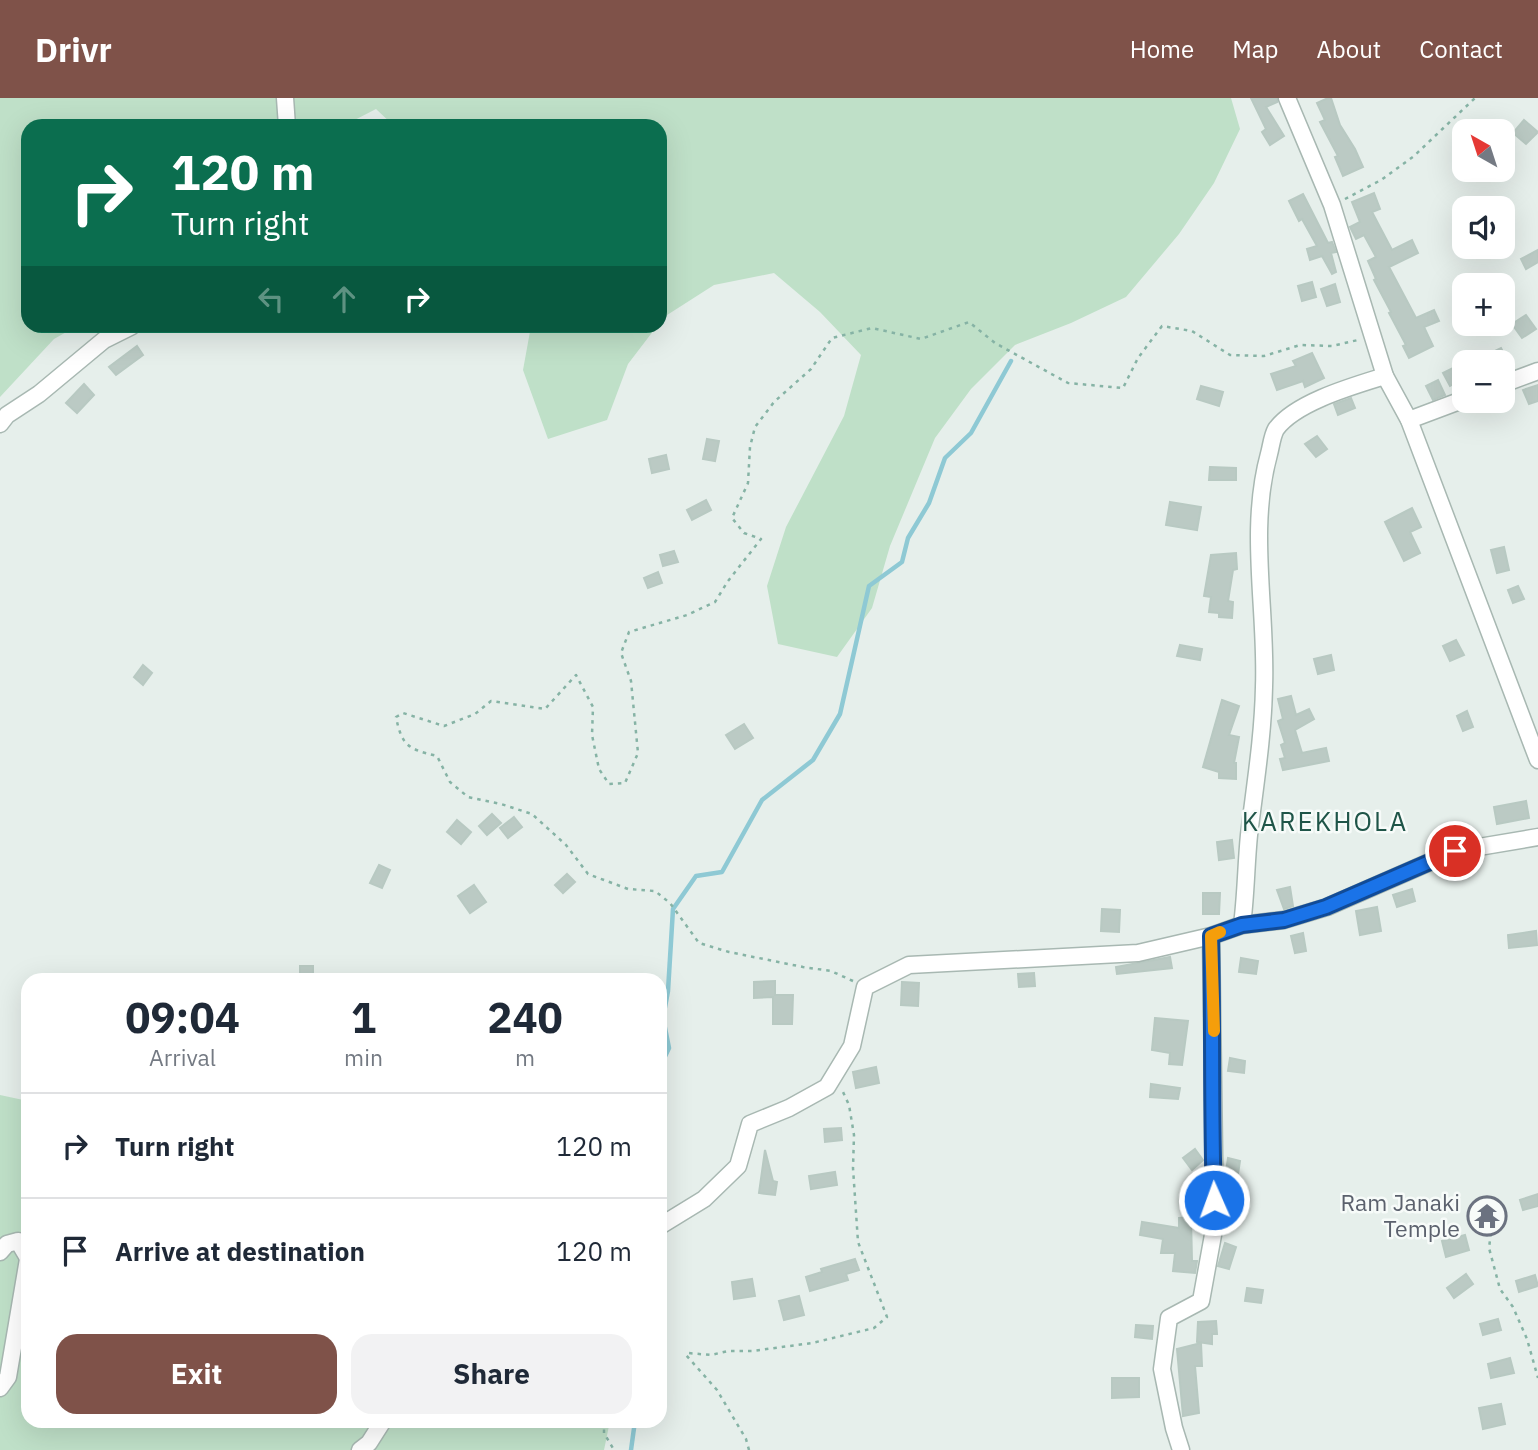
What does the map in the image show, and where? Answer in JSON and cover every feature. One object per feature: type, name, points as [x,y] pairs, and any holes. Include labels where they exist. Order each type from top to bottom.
[{"type":"street","points":[[285,98],[286,119]]},
{"type":"street","points":[[1287,98],[1332,205],[1385,376],[1409,421],[1538,760]]},
{"type":"street","points":[[0,424],[7,415],[39,394],[104,340],[118,333]]},
{"type":"street","points":[[1515,380],[1538,371]]},
{"type":"street","points":[[1242,925],[1263,724],[1264,649],[1259,524],[1264,471],[1275,430],[1295,412],[1349,387],[1385,376]]},
{"type":"street","points":[[1409,421],[1452,404]]},
{"type":"street","points":[[667,1222],[704,1199],[738,1166],[750,1124],[789,1108],[827,1087],[852,1046],[865,987],[909,965],[1138,953],[1211,936],[1242,925],[1284,920],[1326,907],[1455,851],[1538,837]]},
{"type":"street","points":[[1181,1450],[1162,1369],[1169,1318],[1201,1301],[1215,1224],[1211,936]]},
{"type":"street","points":[[0,1252],[7,1244],[18,1241],[21,1246]]},
{"type":"street","points":[[0,1388],[8,1377],[21,1300]]},
{"type":"street","points":[[360,1450],[369,1443],[379,1428]]},
{"type":"path","points":[[1332,205],[1381,180],[1414,156],[1475,98]]},
{"type":"path","points":[[865,987],[831,971],[729,952],[699,943],[670,903],[655,891],[628,889],[588,874],[566,845],[532,814],[468,797],[450,782],[437,756],[412,749],[400,737],[396,717],[403,713],[444,726],[475,713],[491,701],[545,709],[576,676],[593,706],[592,735],[599,769],[610,784],[625,783],[638,753],[631,681],[621,653],[629,632],[687,615],[715,602],[761,539],[744,533],[732,518],[748,483],[750,447],[755,428],[774,402],[811,369],[832,338],[872,328],[921,339],[969,322],[995,343],[1069,383],[1123,387],[1138,358],[1162,326],[1192,331],[1230,355],[1264,356],[1300,345],[1332,346],[1373,336]]},
{"type":"path","points":[[749,1450],[746,1439],[717,1390],[686,1355],[688,1353],[711,1355],[812,1343],[874,1328],[887,1317],[858,1242],[851,1114],[845,1095],[832,1079]]},
{"type":"path","points":[[1493,1216],[1489,1248],[1500,1289],[1513,1307],[1527,1339],[1538,1378]]},
{"type":"path","points":[[604,1428],[614,1450]]},
{"type":"green space","points":[[0,98],[1231,98],[1240,129],[1214,183],[1179,234],[1126,297],[1015,345],[971,389],[935,438],[890,546],[872,608],[837,657],[778,644],[767,586],[786,527],[844,416],[861,355],[820,312],[774,273],[714,285],[667,315],[667,119],[387,119],[376,109],[357,119],[21,119],[21,333],[65,333],[54,339],[0,397]]},
{"type":"green space","points":[[530,333],[652,333],[628,364],[607,420],[548,439],[523,370]]},
{"type":"green space","points":[[0,1095],[21,1100],[21,1428],[609,1428],[604,1450],[0,1450]]},
{"type":"building","points":[[1251,98],[1277,98],[1277,102],[1266,107],[1284,136],[1270,145],[1262,132],[1266,129]]},
{"type":"building","points":[[1331,98],[1340,125],[1363,167],[1343,176],[1335,157],[1338,156],[1320,122],[1325,120],[1317,103]]},
{"type":"building","points":[[1524,120],[1538,132],[1526,144],[1516,136],[1516,129]]},
{"type":"building","points":[[1374,193],[1380,209],[1372,212],[1392,250],[1412,240],[1418,253],[1389,267],[1416,318],[1434,310],[1439,321],[1424,327],[1433,346],[1409,358],[1403,346],[1406,345],[1374,280],[1376,279],[1368,261],[1376,257],[1364,235],[1356,239],[1350,227],[1360,222],[1352,202]]},
{"type":"building","points":[[1303,194],[1328,243],[1332,242],[1336,252],[1331,253],[1336,272],[1332,274],[1322,256],[1310,260],[1307,249],[1317,246],[1289,201]]},
{"type":"building","points":[[1538,250],[1538,262],[1526,269],[1521,259]]},
{"type":"building","points":[[1312,282],[1316,297],[1302,301],[1298,286]]},
{"type":"building","points":[[1335,284],[1340,302],[1327,306],[1321,289]]},
{"type":"building","points":[[1526,315],[1536,329],[1522,338],[1515,328],[1515,322]]},
{"type":"building","points":[[137,346],[143,355],[116,375],[109,367]]},
{"type":"building","points":[[1312,353],[1324,378],[1305,387],[1303,381],[1277,390],[1271,374],[1296,366],[1293,361]]},
{"type":"building","points":[[1452,368],[1452,385],[1450,386],[1443,373]]},
{"type":"building","points":[[1438,380],[1445,395],[1433,400],[1426,386]]},
{"type":"building","points":[[84,384],[94,395],[77,413],[66,403]]},
{"type":"building","points":[[1538,385],[1538,401],[1529,404],[1523,390]]},
{"type":"building","points":[[1201,386],[1223,392],[1219,406],[1197,399]]},
{"type":"building","points":[[1351,398],[1355,408],[1338,415],[1334,404]]},
{"type":"building","points":[[1317,436],[1327,449],[1316,457],[1305,444]]},
{"type":"building","points":[[707,439],[719,441],[715,461],[703,459]]},
{"type":"building","points":[[666,455],[669,469],[652,473],[649,459]]},
{"type":"building","points":[[1210,467],[1236,468],[1236,480],[1209,480]]},
{"type":"building","points":[[706,500],[711,510],[692,520],[687,510]]},
{"type":"building","points":[[1170,502],[1201,507],[1197,530],[1166,525]]},
{"type":"building","points":[[1412,508],[1421,527],[1410,532],[1420,553],[1404,561],[1385,522]]},
{"type":"building","points":[[1504,547],[1509,570],[1497,573],[1491,550]]},
{"type":"building","points":[[674,551],[678,562],[663,566],[660,555]]},
{"type":"building","points":[[1236,553],[1237,569],[1233,570],[1228,601],[1233,602],[1232,618],[1219,617],[1219,613],[1209,612],[1211,597],[1204,596],[1211,555]]},
{"type":"building","points":[[658,572],[662,583],[648,588],[644,578]]},
{"type":"building","points":[[1518,586],[1524,599],[1513,603],[1508,590]]},
{"type":"building","points":[[1456,640],[1464,655],[1450,661],[1443,646]]},
{"type":"building","points":[[1180,645],[1202,649],[1200,660],[1177,656]]},
{"type":"building","points":[[1331,655],[1334,670],[1318,674],[1314,659]]},
{"type":"building","points":[[143,665],[152,673],[143,685],[134,677]]},
{"type":"building","points":[[1291,696],[1296,715],[1309,709],[1314,719],[1295,730],[1302,753],[1326,748],[1329,761],[1283,770],[1280,759],[1285,758],[1281,745],[1285,743],[1278,721],[1283,719],[1278,699]]},
{"type":"building","points":[[1222,700],[1239,706],[1229,735],[1239,737],[1234,763],[1236,779],[1219,778],[1219,772],[1203,767]]},
{"type":"building","points":[[1467,711],[1473,727],[1463,731],[1457,716]]},
{"type":"building","points":[[744,724],[753,738],[735,749],[726,735]]},
{"type":"building","points":[[1526,801],[1529,818],[1497,824],[1494,807]]},
{"type":"building","points":[[492,814],[501,823],[487,835],[479,826]]},
{"type":"building","points":[[514,817],[522,827],[508,838],[500,828]]},
{"type":"building","points":[[457,820],[471,832],[461,844],[447,832]]},
{"type":"building","points":[[1232,840],[1234,858],[1219,860],[1217,842]]},
{"type":"building","points":[[379,865],[390,870],[382,888],[370,883]]},
{"type":"building","points":[[567,874],[575,882],[563,893],[555,885]]},
{"type":"building","points":[[474,885],[486,902],[470,913],[458,896]]},
{"type":"building","points":[[1290,887],[1293,906],[1284,909],[1277,890]]},
{"type":"building","points":[[1412,889],[1415,901],[1397,907],[1393,895]]},
{"type":"building","points":[[1203,893],[1220,893],[1219,914],[1203,914]]},
{"type":"building","points":[[1377,907],[1381,931],[1360,935],[1356,911]]},
{"type":"building","points":[[1102,909],[1120,910],[1119,932],[1101,931]]},
{"type":"building","points":[[1536,931],[1537,945],[1509,948],[1508,935]]},
{"type":"building","points":[[1303,933],[1306,951],[1295,953],[1291,936]]},
{"type":"building","points":[[1170,957],[1172,968],[1117,974],[1116,967]]},
{"type":"building","points":[[1241,958],[1258,961],[1256,974],[1239,972]]},
{"type":"building","points":[[300,966],[313,966],[313,973],[300,973]]},
{"type":"building","points":[[1034,973],[1035,986],[1019,987],[1018,974]]},
{"type":"building","points":[[775,981],[775,995],[793,995],[792,1024],[773,1024],[773,997],[754,998],[754,982]]},
{"type":"building","points":[[902,982],[919,983],[918,1006],[901,1005]]},
{"type":"building","points":[[1155,1018],[1188,1021],[1182,1065],[1169,1064],[1170,1053],[1152,1050]]},
{"type":"building","points":[[1230,1058],[1245,1061],[1244,1073],[1228,1071]]},
{"type":"building","points":[[876,1067],[879,1083],[856,1088],[853,1072]]},
{"type":"building","points":[[1151,1084],[1180,1088],[1178,1099],[1150,1097]]},
{"type":"building","points":[[841,1128],[842,1140],[825,1142],[824,1129]]},
{"type":"building","points":[[1195,1149],[1203,1160],[1192,1170],[1183,1158]]},
{"type":"building","points":[[765,1150],[773,1181],[777,1182],[775,1195],[759,1193]]},
{"type":"building","points":[[1228,1158],[1240,1161],[1238,1174],[1226,1172]]},
{"type":"building","points":[[835,1172],[837,1185],[811,1189],[809,1176]]},
{"type":"building","points":[[1538,1194],[1538,1206],[1523,1210],[1520,1200]]},
{"type":"building","points":[[1191,1217],[1192,1261],[1197,1261],[1195,1273],[1173,1271],[1175,1253],[1161,1253],[1163,1239],[1140,1235],[1142,1222],[1179,1228],[1179,1218]]},
{"type":"building","points":[[1465,1235],[1469,1250],[1446,1257],[1442,1241]]},
{"type":"building","points":[[1225,1243],[1236,1247],[1229,1269],[1218,1266]]},
{"type":"building","points":[[855,1259],[859,1270],[846,1274],[848,1280],[810,1291],[806,1277],[822,1272],[821,1269]]},
{"type":"building","points":[[1466,1274],[1473,1284],[1454,1298],[1447,1288]]},
{"type":"building","points":[[1535,1275],[1538,1286],[1519,1292],[1516,1281]]},
{"type":"building","points":[[752,1279],[755,1296],[734,1299],[732,1282]]},
{"type":"building","points":[[1247,1288],[1263,1290],[1261,1303],[1245,1301]]},
{"type":"building","points":[[799,1296],[804,1315],[784,1320],[779,1301]]},
{"type":"building","points":[[1498,1319],[1501,1330],[1483,1335],[1480,1324]]},
{"type":"building","points":[[1216,1321],[1217,1334],[1212,1334],[1212,1344],[1197,1342],[1198,1322]]},
{"type":"building","points":[[1136,1325],[1153,1326],[1152,1339],[1135,1337]]},
{"type":"building","points":[[1201,1343],[1202,1366],[1195,1366],[1199,1413],[1183,1416],[1177,1349]]},
{"type":"building","points":[[1510,1358],[1514,1373],[1491,1378],[1488,1364]]},
{"type":"building","points":[[1112,1378],[1139,1378],[1139,1397],[1112,1398]]},
{"type":"building","points":[[1501,1404],[1505,1424],[1483,1429],[1479,1408]]},
{"type":"waterway","points":[[667,996],[673,909],[696,876],[722,872],[762,800],[813,760],[840,714],[869,586],[902,562],[908,538],[929,503],[945,458],[971,433],[1011,361]]},
{"type":"waterway","points":[[667,1038],[667,1052]]},
{"type":"waterway","points":[[631,1450],[634,1428]]},
{"type":"slow traffic","points":[[1214,1031],[1211,936],[1220,932]]},
{"type":"place","name":"Ram Janaki Temple","points":[[1487,1216]]},
{"type":"district","name":"KAREKHOLA","points":[[1325,822]]},
{"type":"route","points":[[1214,1200],[1211,936],[1242,925],[1284,920],[1326,907],[1455,851]]}]
